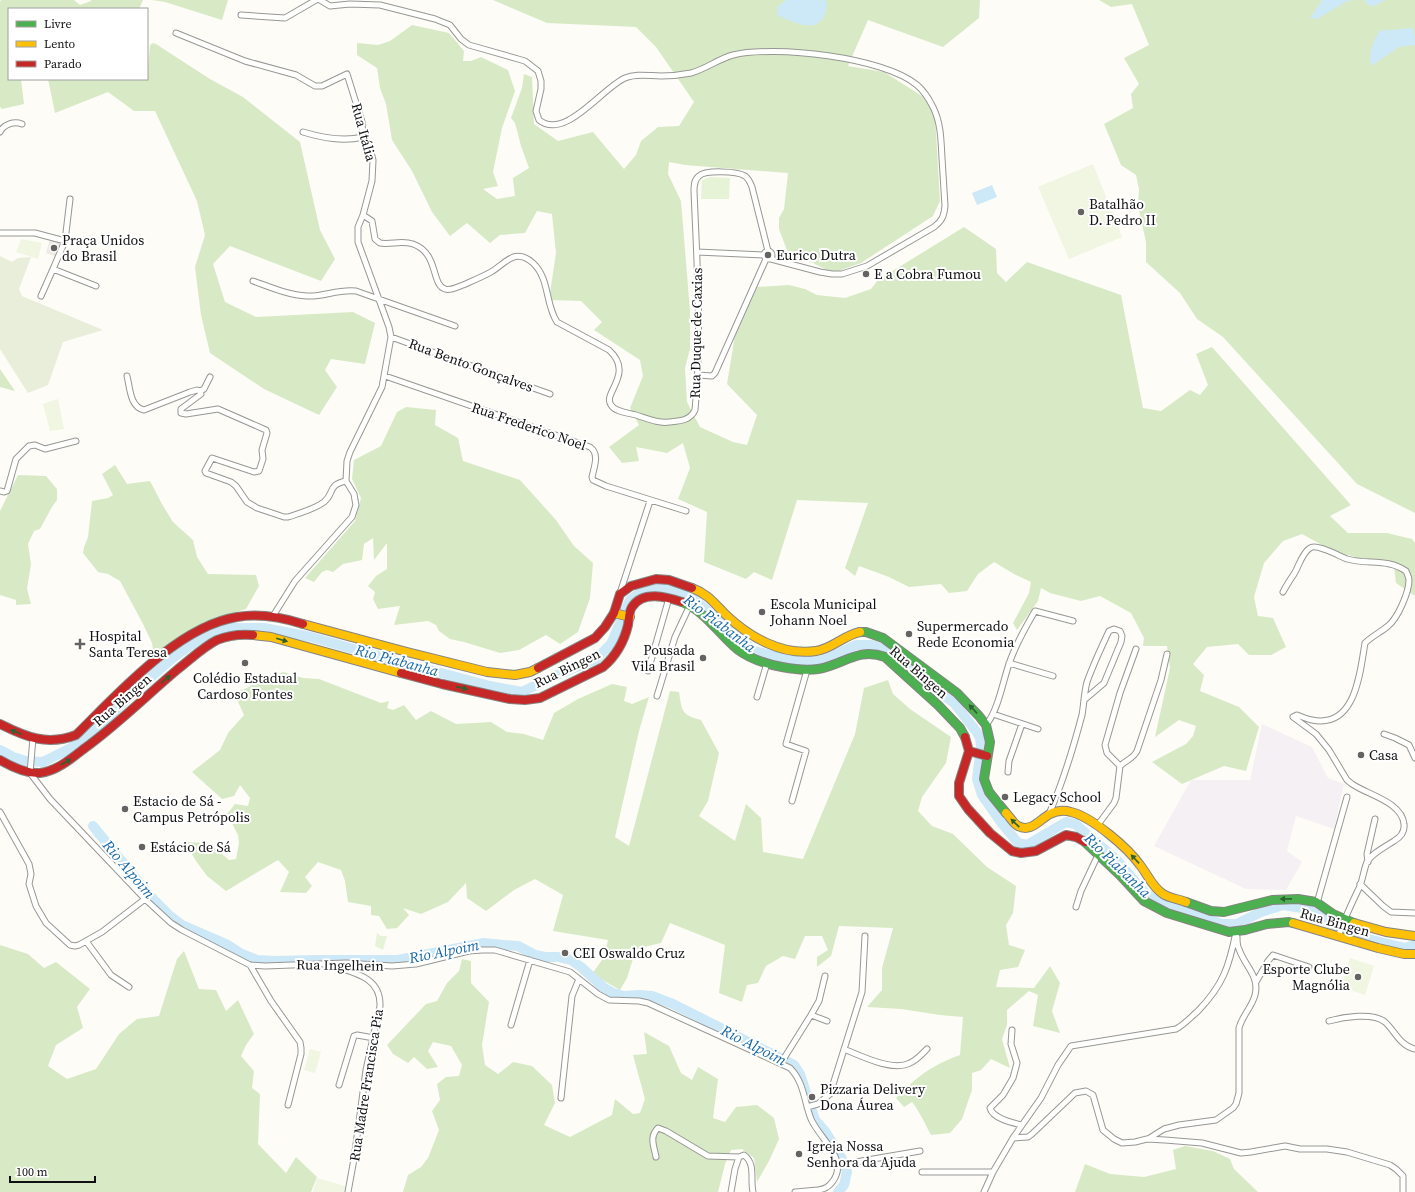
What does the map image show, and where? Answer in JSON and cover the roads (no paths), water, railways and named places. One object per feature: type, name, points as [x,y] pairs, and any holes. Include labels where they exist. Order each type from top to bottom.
[{"type":"main road","name":"Rua Bingen","points":[[0,724],[33,738],[42,740],[60,740],[76,735],[138,674],[196,631],[208,625],[230,618],[250,615],[274,616],[481,671],[512,675],[533,671],[595,638],[605,627],[614,613],[620,594],[631,586],[648,580],[669,580],[694,588],[707,595],[726,615],[758,639],[770,645],[803,652],[817,651],[856,633],[866,632],[874,634],[890,642],[957,693],[973,708],[986,725],[990,747],[984,772],[986,786],[989,792],[1017,826],[1022,828],[1031,827],[1049,814],[1062,811],[1073,812],[1088,819],[1121,845],[1138,863],[1156,888],[1164,894],[1207,909],[1223,912],[1265,901],[1282,899],[1307,900],[1317,903],[1344,919],[1396,934],[1415,936]]},
{"type":"main road","name":"Rua Bingen","points":[[30,773],[41,773],[65,763],[91,744],[194,657],[223,638],[244,635],[271,637],[442,684],[510,699],[525,700],[540,698],[604,667],[612,660],[622,644],[632,607],[636,602],[644,598],[656,596],[669,598],[690,605],[703,615],[728,641],[743,653],[767,663],[806,670],[819,669],[858,654],[878,653],[885,657],[944,711],[960,728],[965,737],[969,751],[959,783],[959,796],[968,809],[1004,846],[1012,851],[1029,853],[1036,851],[1060,838],[1070,835],[1086,843],[1120,875],[1144,901],[1174,916],[1229,932],[1236,932],[1267,924],[1289,922],[1378,948],[1404,954],[1414,954]]},
{"type":"main road","points":[[614,613],[630,617]]},
{"type":"main road","points":[[969,751],[987,756]]},
{"type":"main road","points":[[0,760],[15,768],[30,773]]},
{"type":"street","points":[[241,16],[285,18],[316,0]]},
{"type":"street","points":[[320,0],[330,6],[380,3],[445,22],[450,25],[461,39],[469,45],[525,61],[538,71],[541,81],[536,116],[543,123],[549,125],[569,121],[600,95],[626,78],[640,75],[676,76],[692,72],[733,55],[775,52],[824,55],[867,64],[901,76],[918,86],[924,93],[934,109],[938,121],[944,190],[944,216],[934,227],[867,266],[842,274],[820,272],[768,256],[697,252]]},
{"type":"street","name":"Rua Itália","points":[[176,33],[245,61],[296,75],[315,86],[322,86],[347,74],[362,122],[363,137],[371,152],[373,160],[372,181],[363,214]]},
{"type":"street","points":[[0,132],[2,128],[13,122],[22,124]]},
{"type":"street","points":[[303,132],[328,138],[349,139],[363,137]]},
{"type":"street","name":"Rua Duque de Caxias","points":[[363,214],[372,221],[376,239],[380,243],[404,242],[418,246],[424,251],[431,261],[439,285],[445,289],[452,289],[476,279],[497,268],[512,257],[528,259],[541,272],[544,278],[549,303],[557,322],[610,350],[616,356],[620,367],[610,402],[614,408],[666,423],[688,419],[695,410],[698,375],[697,252],[694,184],[699,175],[710,172],[740,174],[750,181],[768,256]]},
{"type":"street","points":[[42,296],[65,241],[70,199]]},
{"type":"street","points":[[274,616],[295,580],[352,517],[356,504],[354,494],[346,481],[347,461],[378,396],[385,376],[391,337],[389,327],[358,242],[358,230],[363,214]]},
{"type":"street","points":[[0,233],[35,233],[65,241]]},
{"type":"street","points":[[698,375],[712,376],[715,373],[768,256]]},
{"type":"street","points":[[53,270],[96,286]]},
{"type":"street","points":[[253,281],[285,292],[307,296],[345,290],[356,291],[455,326]]},
{"type":"street","name":"Rua Bento Gonçalves","points":[[391,337],[550,394]]},
{"type":"street","points":[[127,376],[134,404],[138,408],[144,410],[190,392],[197,390],[200,391],[204,389],[210,377]]},
{"type":"street","name":"Rua Frederico Noel","points":[[385,376],[590,447],[596,454],[592,477],[593,480],[650,501],[686,511]]},
{"type":"street","points":[[200,391],[201,394],[181,409],[181,413],[186,414],[218,409],[266,430],[267,433],[262,450],[264,456],[259,471],[257,472],[212,458],[205,471],[208,474],[231,482],[236,486],[247,502],[257,508],[288,517],[320,505],[328,499],[337,483],[346,481]]},
{"type":"street","points":[[0,491],[7,491],[16,458],[29,446],[44,449],[76,441]]},
{"type":"street","points":[[620,594],[650,501]]},
{"type":"street","points":[[1283,592],[1304,554],[1312,546],[1317,546],[1357,561],[1392,564],[1406,571],[1410,579],[1404,599],[1390,625],[1371,637],[1365,643],[1356,690],[1345,709],[1335,718],[1327,721],[1312,720],[1295,715],[1293,718],[1316,734],[1329,750],[1347,780],[1390,804],[1401,814],[1404,826],[1401,836],[1378,852],[1368,862],[1338,937]]},
{"type":"street","points":[[648,671],[669,598]]},
{"type":"street","points":[[657,696],[675,637],[690,605]]},
{"type":"street","points":[[986,725],[993,714],[1009,663],[1035,611],[1073,621]]},
{"type":"street","points":[[1049,814],[1074,748],[1088,680],[1108,633],[1114,629],[1120,631],[1122,636],[1104,683],[1084,700]]},
{"type":"street","points":[[1120,766],[1107,753],[1105,745],[1120,693],[1136,650]]},
{"type":"street","points":[[1097,826],[1116,798],[1120,766],[1125,761],[1133,758],[1137,751],[1161,680],[1167,654]]},
{"type":"street","points":[[757,697],[767,663]]},
{"type":"street","points":[[1009,663],[1053,676]]},
{"type":"street","points":[[792,801],[806,751],[786,744],[806,670]]},
{"type":"street","points":[[993,714],[1038,729]]},
{"type":"street","points":[[1008,772],[1009,761],[1022,724]]},
{"type":"street","points":[[1384,734],[1409,745],[1415,758]]},
{"type":"street","points":[[30,773],[33,738]]},
{"type":"street","name":"Rua Ingelhein","points":[[30,773],[50,799],[145,899],[171,923],[250,966],[326,963],[392,966],[416,964],[469,951],[495,950],[570,972],[598,994],[609,1000],[639,1001],[648,1003],[782,1063],[790,1068],[802,1087],[816,1130],[832,1150],[838,1165]]},
{"type":"street","name":"Rua Bingen","points":[[1317,903],[1346,807],[1347,797]]},
{"type":"street","points":[[0,812],[29,864],[31,874],[29,884],[36,906],[46,924],[70,945],[75,946],[86,941],[113,924],[145,899]]},
{"type":"street","points":[[1368,862],[1367,854],[1375,819]]},
{"type":"street","points":[[1076,907],[1081,891],[1098,855]]},
{"type":"street","points":[[1360,884],[1391,912],[1415,913]]},
{"type":"street","points":[[1236,932],[1238,949],[1256,982]]},
{"type":"street","points":[[984,1192],[993,1172],[1013,1138],[1040,1098],[1058,1065],[1071,1046],[1176,1028],[1193,1016],[1210,999],[1222,980],[1230,960],[1236,932]]},
{"type":"street","points":[[808,1107],[818,1104],[830,1094],[862,992],[865,936]]},
{"type":"street","points":[[86,941],[111,975],[129,987]]},
{"type":"street","points":[[1013,1138],[1028,1137],[1075,1093],[1086,1091],[1093,1095],[1103,1130],[1108,1135],[1122,1143],[1147,1139],[1164,1129],[1216,1120],[1225,1115],[1236,1104],[1240,1087],[1239,1028],[1241,1020],[1252,1004],[1256,982],[1268,960],[1273,955],[1309,967]]},
{"type":"street","points":[[511,1025],[530,960]]},
{"type":"street","name":"Rua Madre Francisca Pia","points":[[326,963],[363,977],[374,983],[378,989],[380,997],[380,1006],[374,1038],[366,1070],[348,1192]]},
{"type":"street","points":[[250,966],[271,1001],[300,1042],[301,1054],[288,1105]]},
{"type":"street","points":[[782,1063],[819,1001],[825,976]]},
{"type":"street","points":[[561,1098],[572,996],[579,979]]},
{"type":"street","points":[[811,1015],[827,1020]]},
{"type":"street","points":[[1329,1021],[1343,1017],[1375,1017],[1386,1023],[1396,1036],[1405,1044],[1415,1049]]},
{"type":"street","points":[[1012,1030],[1011,1044],[1017,1062],[1014,1078],[1003,1095],[990,1108],[990,1111],[994,1115],[1022,1125]]},
{"type":"street","points":[[339,1085],[354,1036],[357,1035],[374,1038]]},
{"type":"street","points":[[844,1049],[871,1060],[887,1064],[900,1065],[909,1064],[927,1049]]},
{"type":"street","points":[[656,1157],[652,1140],[654,1132],[658,1128],[666,1131],[708,1156],[739,1158],[741,1155],[746,1156],[753,1174],[753,1192]]},
{"type":"street","points":[[1147,1139],[1202,1143],[1241,1153],[1285,1146],[1300,1149],[1327,1149],[1347,1152],[1390,1165],[1396,1169],[1403,1176],[1403,1192]]},
{"type":"street","points":[[795,1192],[818,1191],[825,1189],[835,1179],[838,1165],[920,1151]]},
{"type":"street","points":[[731,1192],[735,1169],[739,1158]]},
{"type":"street","points":[[922,1172],[993,1172]]},
{"type":"water","points":[[786,0],[825,0],[827,3],[825,14],[821,21],[816,24],[809,26],[802,25],[777,15],[777,7]]},
{"type":"water","points":[[1322,0],[1357,0],[1347,1],[1317,19],[1310,18]]},
{"type":"water","points":[[1364,0],[1386,0],[1371,7]]},
{"type":"water","points":[[1413,28],[1415,45],[1399,47],[1371,66],[1370,53],[1379,31]]},
{"type":"water","points":[[992,185],[997,197],[977,205],[972,193]]},
{"type":"waterway","name":"Rio Piabanha","points":[[0,750],[13,757],[26,761],[43,762],[71,748],[105,720],[174,657],[204,636],[226,628],[264,628],[311,637],[490,686],[522,692],[559,674],[596,659],[611,644],[630,600],[645,589],[667,589],[689,595],[754,651],[791,660],[821,661],[856,645],[872,645],[886,650],[954,703],[976,731],[980,738],[981,747],[977,779],[982,795],[1018,843],[1027,845],[1066,822],[1075,824],[1117,860],[1143,891],[1158,903],[1222,924],[1237,924],[1261,912],[1283,905],[1308,909],[1329,923],[1368,939],[1405,948],[1415,945]]},
{"type":"waterway","name":"Rio Alpoim","points":[[93,826],[149,895],[170,916],[182,925],[226,944],[240,953],[257,960],[398,960],[484,943],[518,946],[535,955],[571,960],[603,987],[613,993],[624,996],[652,996],[673,1004],[794,1065],[800,1074],[815,1120],[825,1131],[842,1159],[847,1172],[844,1185],[838,1192]]},
{"type":"place","name":"Batalhão D. Pedro II","points":[[1081,212]]},
{"type":"place","name":"Praça Unidos do Brasil","points":[[54,248]]},
{"type":"place","name":"Eurico Dutra","points":[[768,255]]},
{"type":"place","name":"E a Cobra Fumou","points":[[866,274]]},
{"type":"place","name":"Escola Municipal Johann Noel","points":[[762,612]]},
{"type":"place","name":"Supermercado Rede Economia","points":[[909,634]]},
{"type":"place","name":"Hospital Santa Teresa","points":[[80,644]]},
{"type":"place","name":"Pousada Vila Brasil","points":[[703,658]]},
{"type":"place","name":"Colédio Estadual Cardoso Fontes","points":[[245,663]]},
{"type":"place","name":"Casa","points":[[1361,755]]},
{"type":"place","name":"Legacy School","points":[[1005,797]]},
{"type":"place","name":"Estacio de Sá - Campus Petrópolis","points":[[125,809]]},
{"type":"place","name":"Estácio de Sá","points":[[142,847]]},
{"type":"place","name":"CEI Oswaldo Cruz","points":[[565,953]]},
{"type":"place","name":"Esporte Clube Magnólia","points":[[1358,977]]},
{"type":"place","name":"Pizzaria Delivery Dona Áurea","points":[[812,1097]]},
{"type":"place","name":"Igreja Nossa Senhora da Ajuda","points":[[799,1154]]}]
